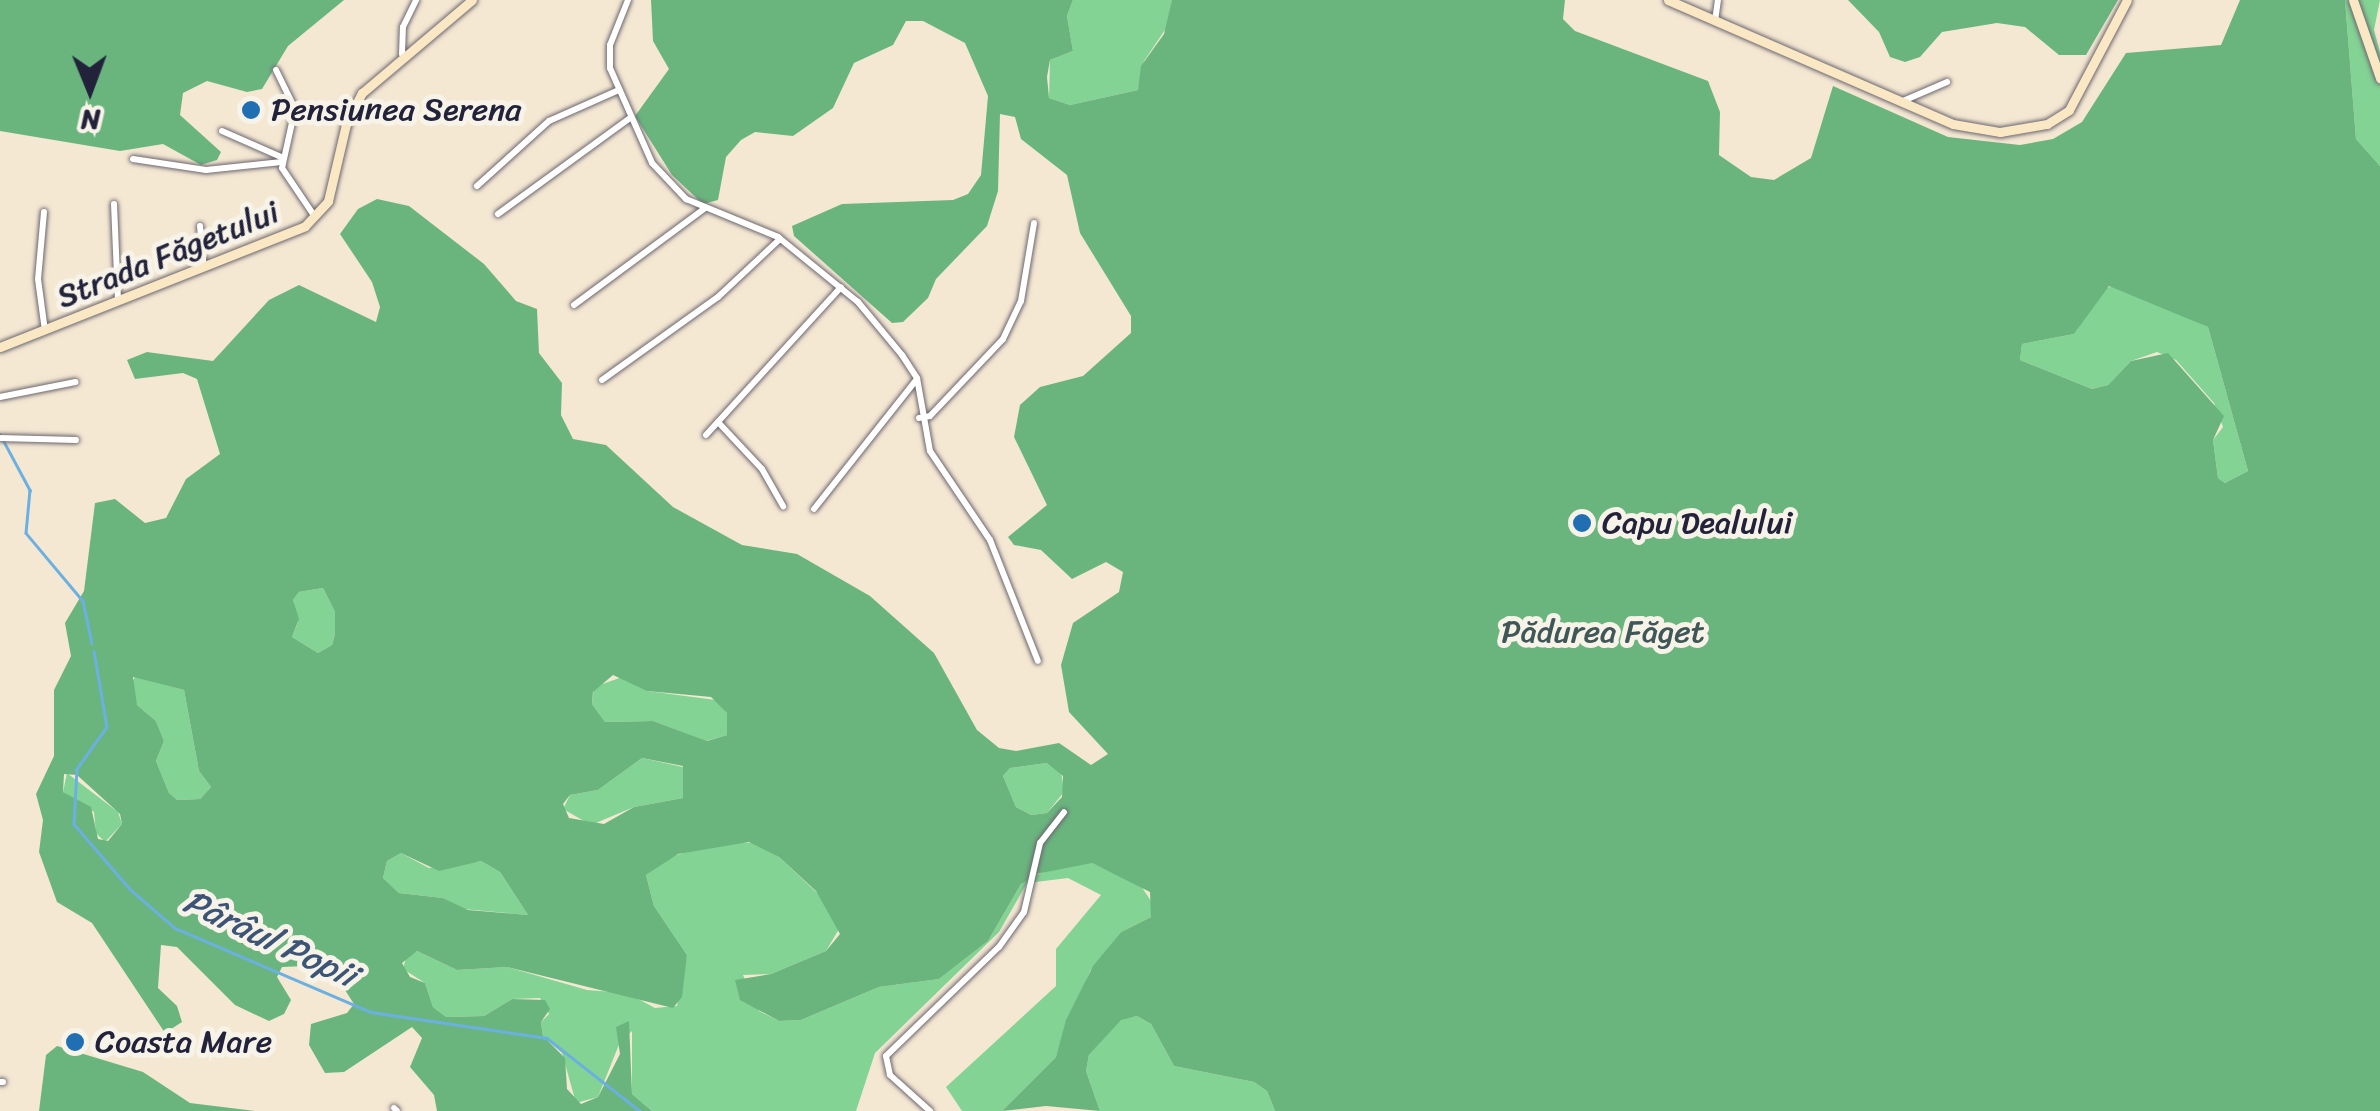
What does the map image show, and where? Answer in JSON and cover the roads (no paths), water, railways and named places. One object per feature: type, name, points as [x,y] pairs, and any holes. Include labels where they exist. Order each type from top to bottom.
[{"type":"main road","name":"Strada Făgetului","points":[[0,347],[45,332],[203,264],[281,239],[315,217],[328,200],[346,124],[362,94],[402,54],[472,0]]},
{"type":"main road","points":[[1668,0],[1902,102],[1987,132],[2046,124],[2080,96],[2127,0]]},
{"type":"main road","points":[[2352,0],[2380,78]]},
{"type":"street","points":[[402,54],[403,27],[416,0]]},
{"type":"street","points":[[628,0],[610,44],[619,90],[630,118],[670,187],[705,208],[780,239],[841,286],[917,378],[920,418],[930,450],[990,540],[1038,662]]},
{"type":"street","points":[[1715,20],[1718,0]]},
{"type":"street","points":[[276,70],[295,109],[281,160]]},
{"type":"street","points":[[1902,102],[1947,82]]},
{"type":"street","points":[[477,186],[549,121],[619,90]]},
{"type":"street","points":[[498,214],[630,118]]},
{"type":"street","points":[[222,131],[281,160],[315,217]]},
{"type":"street","points":[[133,159],[206,170],[281,160]]},
{"type":"street","points":[[114,204],[118,299]]},
{"type":"street","points":[[574,305],[705,208]]},
{"type":"street","points":[[44,212],[38,278],[45,332]]},
{"type":"street","points":[[920,418],[930,416],[1004,339],[1021,301],[1034,224]]},
{"type":"street","points":[[200,226],[203,264]]},
{"type":"street","points":[[602,380],[718,297],[780,239]]},
{"type":"street","points":[[706,435],[841,286]]},
{"type":"street","points":[[814,509],[917,378]]},
{"type":"street","points":[[0,396],[76,382]]},
{"type":"street","points":[[718,422],[762,468],[783,506]]},
{"type":"street","points":[[0,438],[76,440]]},
{"type":"street","points":[[930,1111],[890,1076],[886,1056],[999,948],[1024,912],[1040,843],[1064,812]]},
{"type":"waterway","name":"Pârâul Popii","points":[[0,434],[30,490],[26,533],[83,601],[92,643]]},
{"type":"waterway","name":"Pârâul Popii","points":[[94,651],[107,727],[77,769],[74,824],[131,890],[175,928],[371,1012],[547,1038],[640,1111]]},
{"type":"place","name":"Pensiunea Serena","points":[[251,110]]},
{"type":"place","name":"Capu Dealului","points":[[1582,523]]},
{"type":"place","name":"Coasta Mare","points":[[75,1042]]},
{"type":"park label","name":"Pădurea Făget","points":[[1603,632]]}]
